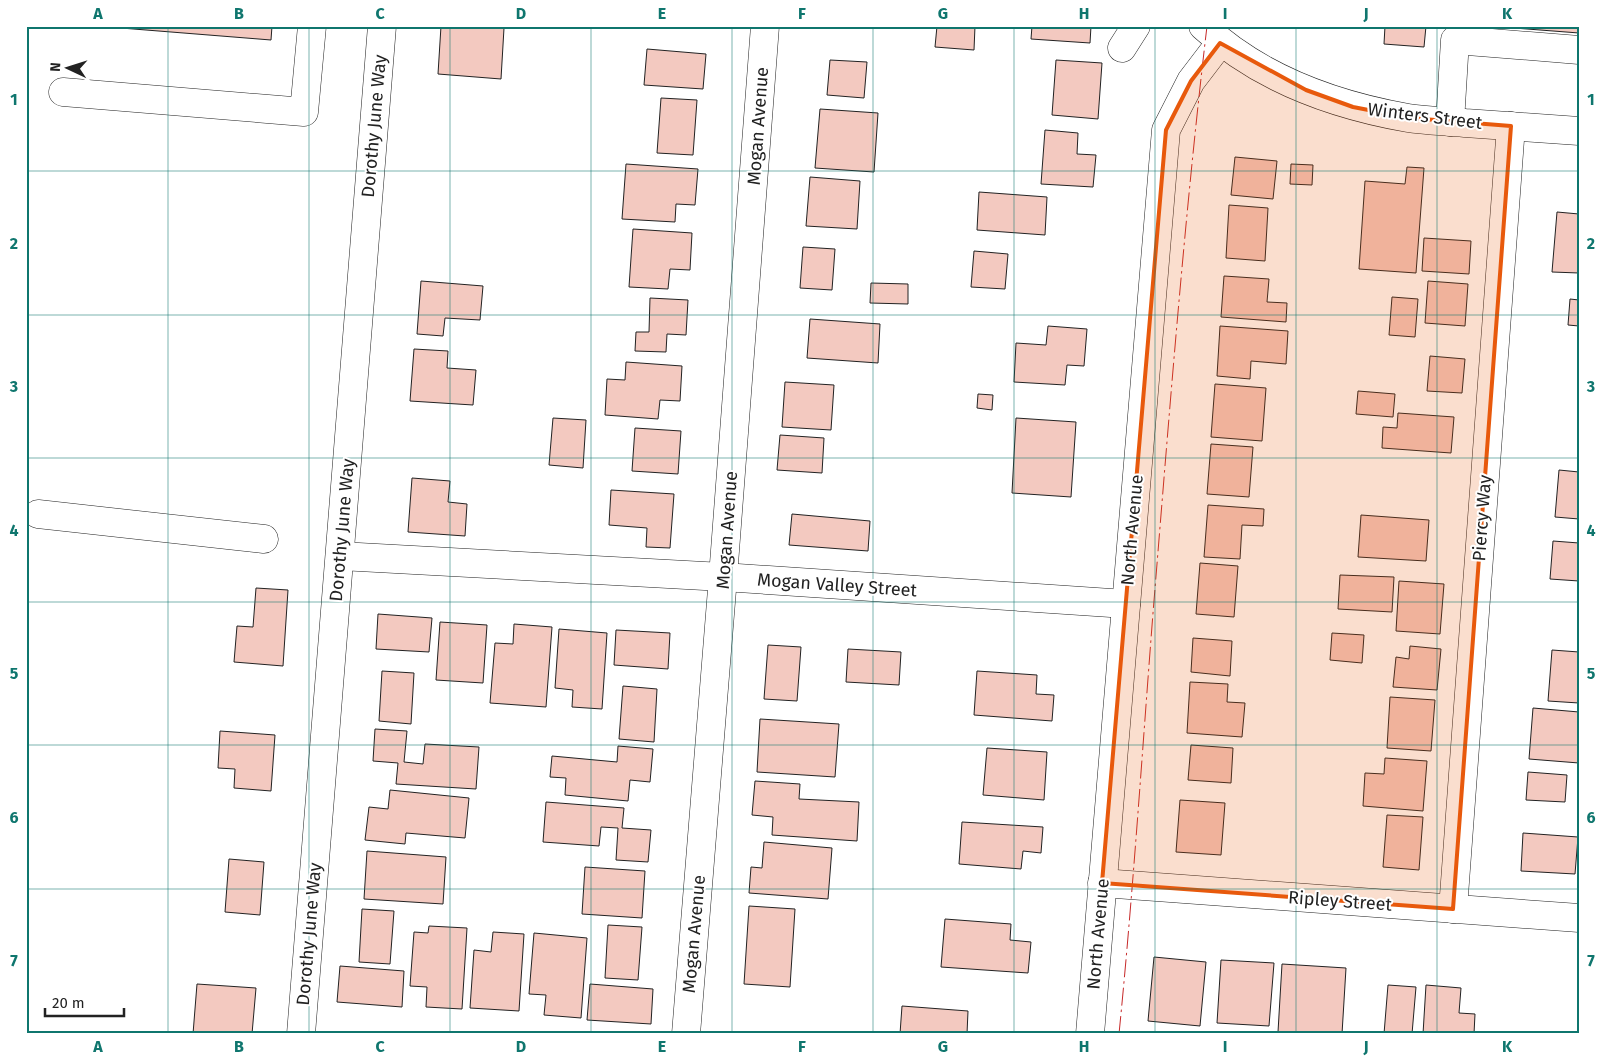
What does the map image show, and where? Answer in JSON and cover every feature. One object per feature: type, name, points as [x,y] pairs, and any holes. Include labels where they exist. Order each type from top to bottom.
[{"type":"street","points":[[62,92],[304,112],[312,26]]},
{"type":"street","name":"Dorothy June Way","points":[[301,1034],[382,26]]},
{"type":"street","name":"Mogan Avenue","points":[[686,1034],[766,26]]},
{"type":"street","name":"Winters Street","points":[[1211,34],[1267,72],[1306,90],[1346,104],[1410,118],[1579,131]]},
{"type":"street","name":"North Avenue","points":[[1090,1034],[1166,130],[1192,81],[1211,34]]},
{"type":"street","points":[[1450,122],[1455,40],[1579,50]]},
{"type":"street","name":"Piercy Way","points":[[1453,909],[1511,126]]},
{"type":"street","points":[[38,514],[264,539]]},
{"type":"street","name":"Mogan Valley Street","points":[[340,556],[723,577],[1126,604]]},
{"type":"street","name":"Ripley Street","points":[[1102,883],[1579,918]]},
{"type":"highlighted area","points":[[1220,43],[1306,90],[1353,107],[1410,118],[1511,126],[1453,909],[1102,883],[1166,130],[1191,81]]},
{"type":"building","points":[[96,26],[272,26],[271,40]]},
{"type":"building","points":[[441,26],[504,28],[501,79],[438,74]]},
{"type":"building","points":[[937,26],[975,26],[974,50],[935,47]]},
{"type":"building","points":[[1032,26],[1091,26],[1090,43],[1031,39]]},
{"type":"building","points":[[1385,26],[1426,26],[1424,47],[1384,44]]},
{"type":"building","points":[[1488,26],[1579,26],[1579,33]]},
{"type":"building","points":[[647,49],[706,54],[703,89],[644,85]]},
{"type":"building","points":[[830,60],[867,62],[864,98],[827,95]]},
{"type":"building","points":[[1056,60],[1102,63],[1098,119],[1052,115]]},
{"type":"building","points":[[661,98],[697,100],[693,155],[657,153]]},
{"type":"building","points":[[820,109],[878,113],[874,172],[815,168]]},
{"type":"building","points":[[1045,130],[1078,133],[1077,154],[1096,155],[1093,187],[1041,184]]},
{"type":"building","points":[[1235,157],[1277,161],[1273,199],[1231,195]]},
{"type":"building","points":[[626,164],[698,169],[695,205],[676,204],[675,222],[622,219]]},
{"type":"building","points":[[1291,164],[1313,165],[1312,185],[1290,184]]},
{"type":"building","points":[[1407,167],[1424,168],[1416,273],[1359,269],[1365,181],[1405,184]]},
{"type":"building","points":[[810,177],[860,181],[857,229],[806,226]]},
{"type":"building","points":[[979,192],[1047,197],[1045,235],[977,230]]},
{"type":"building","points":[[1229,205],[1268,208],[1265,261],[1226,258]]},
{"type":"building","points":[[1557,212],[1579,214],[1579,273],[1552,272]]},
{"type":"building","points":[[633,229],[692,233],[690,270],[670,269],[668,289],[629,287]]},
{"type":"building","points":[[1424,238],[1471,241],[1469,274],[1422,271]]},
{"type":"building","points":[[803,247],[835,249],[832,290],[800,288]]},
{"type":"building","points":[[974,251],[1008,254],[1005,289],[971,287]]},
{"type":"building","points":[[1224,276],[1269,279],[1267,302],[1287,303],[1286,322],[1221,317]]},
{"type":"building","points":[[421,281],[483,286],[480,320],[445,318],[443,336],[417,334]]},
{"type":"building","points":[[1428,281],[1468,284],[1465,326],[1425,323]]},
{"type":"building","points":[[871,283],[908,284],[908,304],[870,303]]},
{"type":"building","points":[[1392,297],[1418,299],[1415,337],[1389,335]]},
{"type":"building","points":[[650,298],[688,300],[686,335],[667,334],[666,352],[635,351],[636,332],[649,332]]},
{"type":"building","points":[[1570,299],[1579,300],[1579,326],[1568,325]]},
{"type":"building","points":[[810,319],[880,324],[878,363],[807,358]]},
{"type":"building","points":[[1048,326],[1087,329],[1084,366],[1067,365],[1065,385],[1014,382],[1016,343],[1046,345]]},
{"type":"building","points":[[1220,326],[1288,331],[1286,364],[1251,361],[1250,379],[1217,376]]},
{"type":"building","points":[[414,349],[448,351],[447,368],[476,370],[473,405],[410,401]]},
{"type":"building","points":[[1430,356],[1465,359],[1462,393],[1427,391]]},
{"type":"building","points":[[626,362],[682,366],[680,401],[660,400],[658,419],[605,415],[607,379],[625,380]]},
{"type":"building","points":[[785,382],[834,385],[831,430],[782,427]]},
{"type":"building","points":[[1215,384],[1266,388],[1262,441],[1211,437]]},
{"type":"building","points":[[1358,391],[1395,394],[1393,417],[1356,414]]},
{"type":"building","points":[[978,394],[993,395],[992,410],[977,408]]},
{"type":"building","points":[[1398,413],[1454,417],[1451,453],[1382,448],[1383,427],[1397,428]]},
{"type":"building","points":[[553,418],[586,420],[583,468],[549,465]]},
{"type":"building","points":[[1016,418],[1076,422],[1071,497],[1012,493]]},
{"type":"building","points":[[635,428],[681,431],[678,474],[632,471]]},
{"type":"building","points":[[780,435],[824,438],[822,473],[777,470]]},
{"type":"building","points":[[1211,444],[1253,447],[1249,497],[1207,494]]},
{"type":"building","points":[[1559,470],[1579,472],[1579,519],[1555,517]]},
{"type":"building","points":[[412,478],[450,481],[448,502],[467,504],[465,536],[408,532]]},
{"type":"building","points":[[611,490],[674,494],[670,548],[646,547],[647,528],[609,525]]},
{"type":"building","points":[[1208,505],[1264,509],[1263,526],[1242,525],[1240,559],[1204,557]]},
{"type":"building","points":[[792,514],[870,521],[868,551],[789,545]]},
{"type":"building","points":[[1361,515],[1429,520],[1426,561],[1358,557]]},
{"type":"building","points":[[1553,541],[1579,543],[1579,581],[1550,579]]},
{"type":"building","points":[[1200,563],[1238,566],[1234,617],[1196,614]]},
{"type":"building","points":[[1340,575],[1394,577],[1392,612],[1338,609]]},
{"type":"building","points":[[1399,581],[1444,584],[1440,634],[1396,631]]},
{"type":"building","points":[[256,588],[288,590],[283,666],[234,662],[237,626],[253,627]]},
{"type":"building","points":[[378,614],[432,618],[429,652],[376,649]]},
{"type":"building","points":[[440,622],[487,625],[483,683],[436,680]]},
{"type":"building","points":[[514,624],[552,627],[546,707],[490,703],[495,643],[513,644]]},
{"type":"building","points":[[559,629],[607,633],[602,709],[572,707],[573,690],[555,688]]},
{"type":"building","points":[[616,630],[670,633],[668,669],[614,665]]},
{"type":"building","points":[[1332,633],[1364,635],[1362,663],[1330,660]]},
{"type":"building","points":[[1193,638],[1232,641],[1230,676],[1191,672]]},
{"type":"building","points":[[768,645],[801,647],[797,701],[764,699]]},
{"type":"building","points":[[1410,646],[1441,649],[1437,690],[1393,687],[1396,657],[1409,659]]},
{"type":"building","points":[[848,649],[901,652],[899,685],[846,682]]},
{"type":"building","points":[[1552,650],[1579,652],[1579,703],[1548,701]]},
{"type":"building","points":[[382,671],[414,673],[411,724],[379,721]]},
{"type":"building","points":[[977,671],[1037,675],[1036,694],[1054,695],[1052,721],[974,715]]},
{"type":"building","points":[[1190,682],[1228,684],[1227,702],[1245,703],[1242,737],[1187,733]]},
{"type":"building","points":[[623,686],[657,689],[654,742],[619,739]]},
{"type":"building","points":[[1390,697],[1435,700],[1431,751],[1387,748]]},
{"type":"building","points":[[1533,708],[1579,712],[1579,763],[1529,759]]},
{"type":"building","points":[[760,719],[839,724],[835,777],[757,772]]},
{"type":"building","points":[[375,729],[407,731],[404,762],[423,764],[425,744],[479,747],[476,789],[396,784],[398,763],[373,761]]},
{"type":"building","points":[[220,731],[275,735],[271,791],[234,788],[235,769],[218,768]]},
{"type":"building","points":[[1191,745],[1233,748],[1231,783],[1188,780]]},
{"type":"building","points":[[618,746],[653,749],[650,782],[630,780],[628,801],[565,795],[566,778],[550,777],[552,756],[617,762]]},
{"type":"building","points":[[987,748],[1047,752],[1044,800],[983,795]]},
{"type":"building","points":[[1385,758],[1427,761],[1423,811],[1363,806],[1365,773],[1384,774]]},
{"type":"building","points":[[1528,772],[1567,775],[1565,802],[1526,800]]},
{"type":"building","points":[[755,781],[800,784],[799,799],[859,802],[857,841],[772,835],[773,817],[752,815]]},
{"type":"building","points":[[390,790],[469,798],[465,838],[406,833],[405,844],[365,840],[369,807],[388,809]]},
{"type":"building","points":[[1180,800],[1225,803],[1221,855],[1176,852]]},
{"type":"building","points":[[546,802],[624,808],[622,828],[651,830],[648,862],[616,860],[618,828],[601,827],[599,846],[543,842]]},
{"type":"building","points":[[1387,815],[1423,817],[1419,870],[1383,867]]},
{"type":"building","points":[[962,822],[1043,827],[1041,853],[1023,851],[1021,869],[959,864]]},
{"type":"building","points":[[1523,833],[1578,837],[1575,874],[1521,871]]},
{"type":"building","points":[[764,842],[832,848],[828,899],[749,893],[751,867],[762,868]]},
{"type":"building","points":[[367,851],[446,857],[443,904],[364,899]]},
{"type":"building","points":[[229,859],[264,862],[260,915],[225,912]]},
{"type":"building","points":[[585,867],[645,871],[642,918],[582,914]]},
{"type":"building","points":[[749,906],[795,909],[790,987],[744,984]]},
{"type":"building","points":[[362,909],[394,911],[390,964],[359,962]]},
{"type":"building","points":[[945,919],[1011,924],[1010,940],[1031,942],[1028,973],[941,967]]},
{"type":"building","points":[[608,925],[642,927],[638,980],[605,978]]},
{"type":"building","points":[[429,926],[467,928],[462,1009],[426,1007],[427,987],[410,986],[414,932],[428,933]]},
{"type":"building","points":[[493,932],[524,934],[519,1011],[470,1008],[474,950],[491,952]]},
{"type":"building","points":[[534,933],[587,938],[581,1018],[544,1015],[546,995],[529,994]]},
{"type":"building","points":[[1154,957],[1206,962],[1200,1026],[1148,1021]]},
{"type":"building","points":[[1221,960],[1274,963],[1269,1026],[1217,1023]]},
{"type":"building","points":[[1282,964],[1346,968],[1342,1034],[1278,1032]]},
{"type":"building","points":[[340,966],[404,971],[402,1007],[337,1002]]},
{"type":"building","points":[[197,984],[256,988],[252,1034],[193,1034]]},
{"type":"building","points":[[590,984],[653,989],[651,1024],[587,1020]]},
{"type":"building","points":[[1388,985],[1416,987],[1412,1034],[1384,1034]]},
{"type":"building","points":[[1426,985],[1461,988],[1459,1013],[1475,1014],[1474,1034],[1423,1034]]},
{"type":"building","points":[[902,1006],[968,1011],[967,1034],[900,1034]]},
{"type":"power","points":[[1119,1034],[1177,320],[1207,26]]}]
